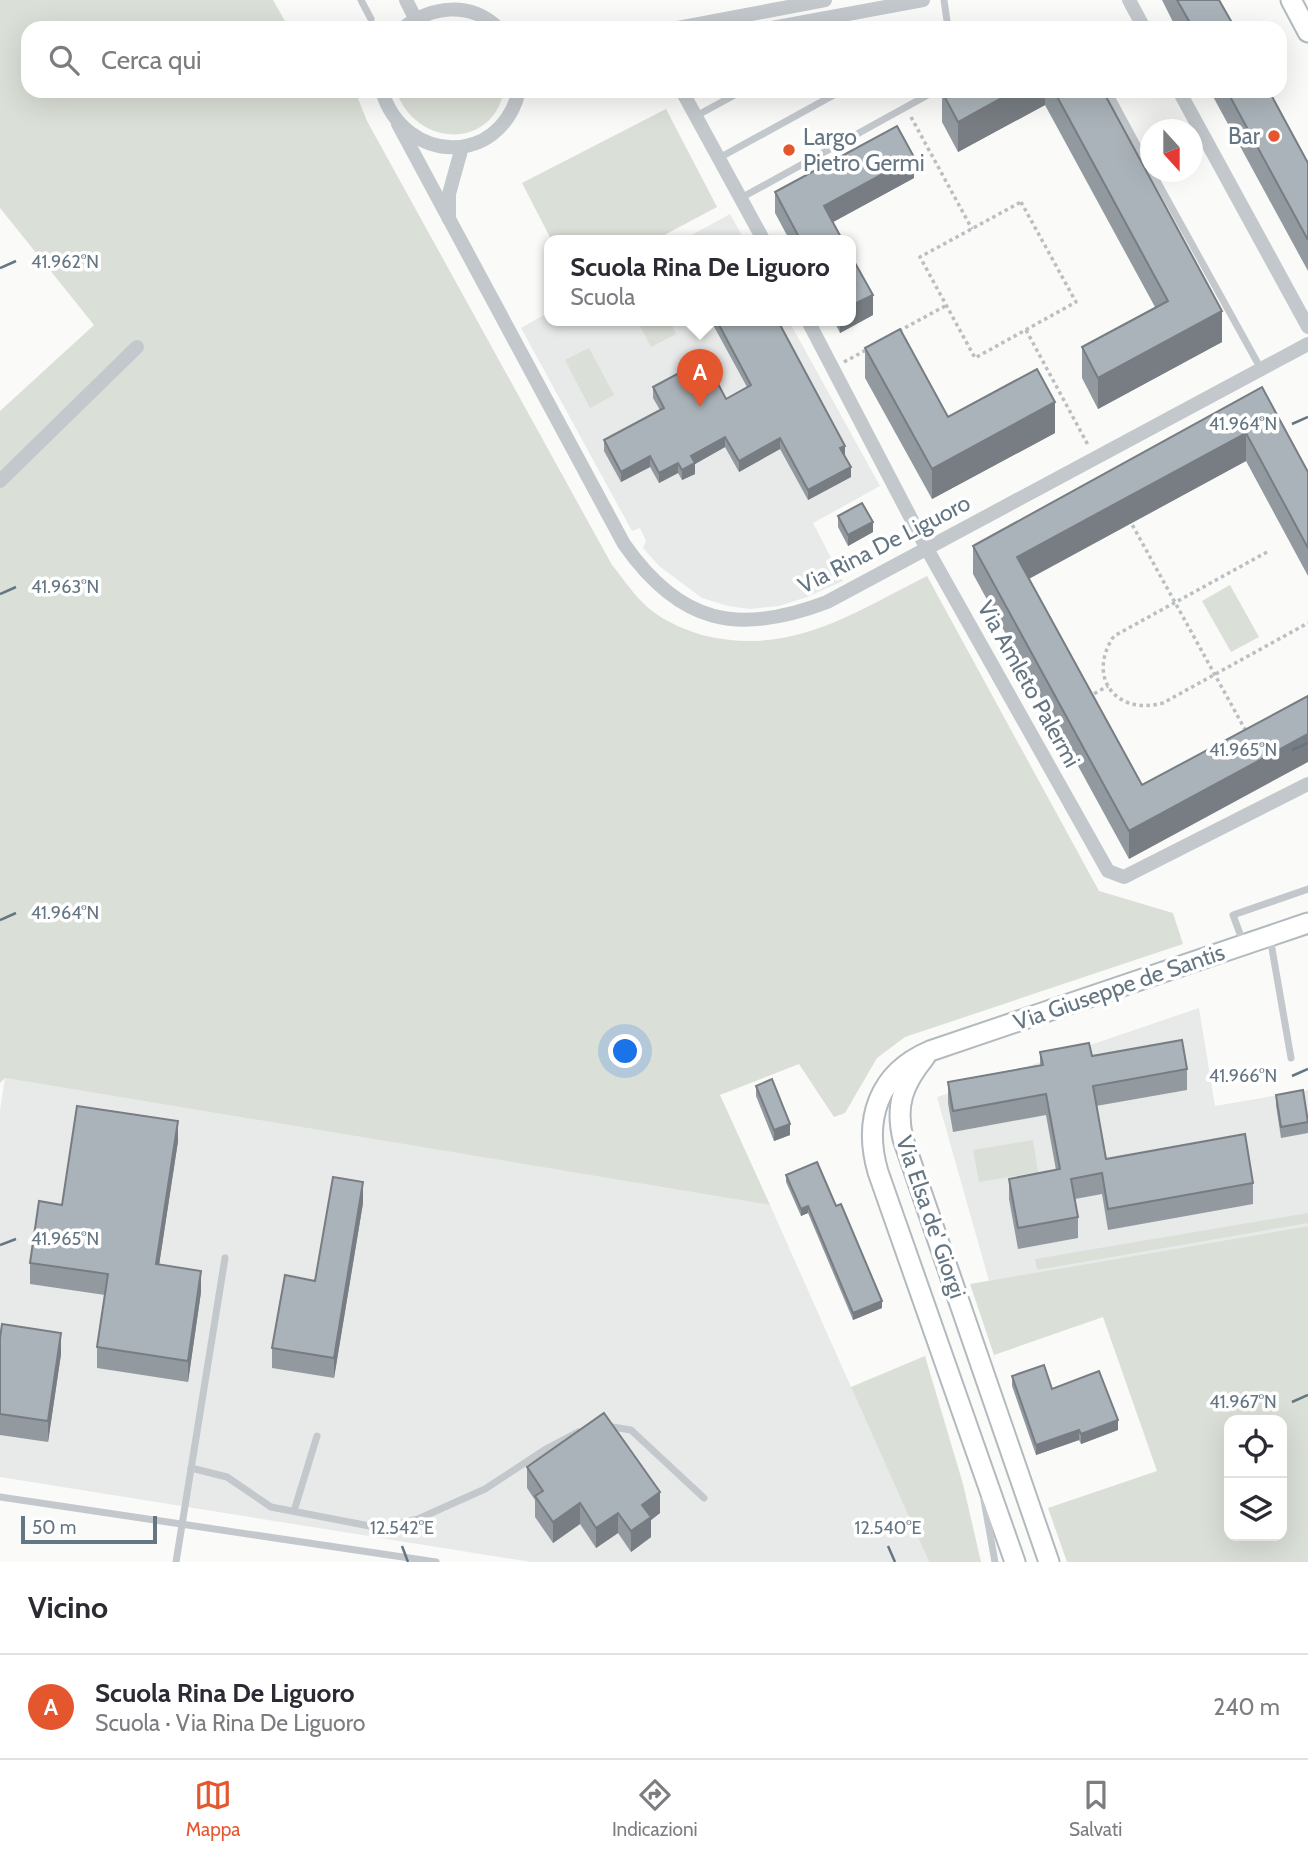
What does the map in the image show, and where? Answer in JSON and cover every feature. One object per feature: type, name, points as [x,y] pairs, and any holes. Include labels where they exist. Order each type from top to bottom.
[{"type":"main road","points":[[1291,0],[1308,32]]},
{"type":"main road","name":"Via Giuseppe de Santis","points":[[930,1051],[1308,923]]},
{"type":"main road","name":"Via Elsa de' Giorgi","points":[[930,1051],[912,1058],[885,1086],[872,1116],[871,1142],[878,1172],[1015,1562]]},
{"type":"main road","name":"Via Elsa de' Giorgi","points":[[930,1051],[903,1089],[898,1104],[903,1139],[1049,1562]]},
{"type":"street","points":[[406,0],[415,18]]},
{"type":"street","points":[[715,21],[825,0]]},
{"type":"street","points":[[810,21],[923,0]]},
{"type":"street","points":[[1129,0],[1140,21]]},
{"type":"street","points":[[411,21],[434,10],[454,9],[474,13],[487,21]]},
{"type":"street","name":"Via Rina De Liguoro","points":[[384,98],[619,536],[647,576],[660,588],[688,606],[722,619],[764,620],[827,602],[1308,344]]},
{"type":"street","points":[[398,124],[416,139],[439,147],[462,147],[481,141],[498,129],[510,113],[516,98]]},
{"type":"street","points":[[686,98],[761,235]]},
{"type":"street","points":[[1183,98],[1308,327]]},
{"type":"street","points":[[449,221],[449,194],[462,147]]},
{"type":"street","name":"Via Amleto Palermi","points":[[811,326],[927,549],[1108,871],[1124,877],[1308,784]]},
{"type":"street","points":[[0,481],[137,346]]},
{"type":"lane","points":[[361,0],[372,19]]},
{"type":"lane","points":[[944,0],[947,21]]},
{"type":"lane","points":[[696,116],[729,98]]},
{"type":"lane","points":[[719,158],[828,98]]},
{"type":"lane","points":[[741,198],[922,98]]},
{"type":"lane","points":[[1112,98],[1140,150]]},
{"type":"lane","points":[[1158,182],[1261,369]]},
{"type":"lane","points":[[1244,945],[1233,915],[1308,889]]},
{"type":"lane","points":[[1270,936],[1291,1058]]},
{"type":"lane","points":[[176,1562],[225,1258]]},
{"type":"lane","points":[[593,1425],[631,1430],[704,1498]]},
{"type":"lane","points":[[191,1468],[227,1477],[271,1507],[380,1528],[418,1519],[485,1489],[546,1449],[582,1431]]},
{"type":"lane","points":[[294,1511],[317,1436]]},
{"type":"lane","points":[[975,1448],[995,1562]]},
{"type":"lane","points":[[0,1497],[436,1562]]},
{"type":"path","points":[[905,107],[972,229]]},
{"type":"path","points":[[1021,202],[1076,302],[975,358],[920,257],[972,229],[1021,202]]},
{"type":"path","points":[[890,337],[947,305]]},
{"type":"path","points":[[1026,330],[1096,458]]},
{"type":"path","points":[[833,368],[878,343]]},
{"type":"path","points":[[1129,518],[1252,741]]},
{"type":"path","points":[[1267,552],[1114,636],[1103,661],[1108,687],[1125,703],[1136,707],[1150,706],[1215,675],[1308,623]]},
{"type":"path","points":[[1086,699],[1108,687]]},
{"type":"shaded area","points":[[0,0],[273,0],[285,21],[21,21],[21,98],[358,98],[367,121],[612,565],[642,602],[670,622],[702,635],[734,640],[764,640],[819,628],[927,576],[1099,891],[1173,913],[1183,944],[905,1037],[877,1058],[845,1113],[834,1117],[799,1064],[720,1095],[770,1205],[5,1078],[0,1083],[0,411],[94,325],[0,208]]},
{"type":"shaded area","points":[[400,98],[501,98],[496,111],[484,124],[469,132],[453,134],[436,131],[419,123],[406,110]]},
{"type":"shaded area","points":[[666,109],[717,207],[664,235],[549,235],[522,183]]},
{"type":"shaded area","points":[[730,214],[742,235],[692,235]]},
{"type":"shaded area","points":[[544,315],[544,326],[792,326],[880,486],[813,523],[843,581],[779,606],[750,609],[702,598],[659,566],[643,548],[646,541],[640,528],[632,531],[521,328]]},
{"type":"shaded area","points":[[640,326],[672,326],[676,334],[651,347]]},
{"type":"shaded area","points":[[589,348],[614,395],[590,408],[565,360]]},
{"type":"shaded area","points":[[1230,585],[1259,637],[1231,652],[1202,601]]},
{"type":"shaded area","points":[[1199,1008],[1215,1106],[1308,1090],[1308,1226],[989,1281],[937,1097]]},
{"type":"shaded area","points":[[5,1078],[770,1205],[929,1562],[531,1562],[0,1477],[0,1110]]},
{"type":"shaded area","points":[[1033,1140],[1038,1172],[979,1182],[973,1150]]},
{"type":"shaded area","points":[[1308,1213],[1308,1223],[1037,1270],[1035,1259]]},
{"type":"shaded area","points":[[1308,1226],[1308,1562],[1067,1562],[1048,1508],[1157,1471],[1103,1317],[994,1355],[970,1284]]},
{"type":"shaded area","points":[[925,1356],[963,1484],[981,1562],[929,1562],[851,1387]]},
{"type":"building","points":[[1177,0],[1219,0],[1231,21],[1189,21]]},
{"type":"building","points":[[945,98],[1001,98],[958,122]]},
{"type":"building","points":[[1058,98],[1107,98],[1140,159],[1140,182],[1152,182],[1222,311],[1098,378],[1082,347],[1168,301]]},
{"type":"building","points":[[1231,98],[1273,98],[1308,163],[1308,240]]},
{"type":"building","points":[[897,126],[914,157],[824,206],[840,235],[798,235],[775,192]]},
{"type":"building","points":[[856,265],[873,295],[856,303]]},
{"type":"building","points":[[720,326],[781,326],[845,446],[840,448],[851,467],[808,490],[780,438],[739,461],[725,437],[691,456],[695,463],[682,470],[678,463],[659,473],[650,456],[621,472],[604,440],[664,408],[653,387],[705,359],[726,399],[751,385]]},
{"type":"building","points":[[900,329],[948,417],[1037,369],[1055,402],[932,469],[865,348]]},
{"type":"building","points":[[1262,387],[1308,472],[1308,548],[1246,433],[1017,557],[1142,785],[1308,696],[1308,734],[1129,831],[973,546]]},
{"type":"building","points":[[862,503],[873,522],[848,535],[838,516]]},
{"type":"building","points":[[1182,1040],[1187,1069],[1093,1086],[1106,1159],[1245,1134],[1253,1183],[1108,1209],[1102,1173],[1071,1179],[1078,1217],[1018,1228],[1009,1179],[1060,1169],[1046,1094],[953,1111],[948,1082],[1043,1065],[1040,1052],[1089,1043],[1092,1056]]},
{"type":"building","points":[[772,1079],[790,1124],[774,1130],[756,1086]]},
{"type":"building","points":[[1303,1090],[1308,1122],[1281,1127],[1276,1095]]},
{"type":"building","points":[[77,1106],[178,1121],[156,1264],[201,1271],[188,1361],[97,1347],[108,1274],[30,1263],[39,1201],[62,1205]]},
{"type":"building","points":[[817,1162],[836,1206],[841,1204],[882,1301],[853,1313],[808,1206],[801,1209],[786,1175]]},
{"type":"building","points":[[333,1177],[363,1182],[334,1358],[272,1348],[285,1275],[315,1281]]},
{"type":"building","points":[[2,1324],[61,1333],[48,1421],[0,1414]]},
{"type":"building","points":[[1044,1365],[1052,1389],[1099,1371],[1118,1420],[1081,1434],[1079,1430],[1036,1445],[1012,1376]]},
{"type":"building","points":[[604,1413],[660,1492],[642,1505],[651,1517],[631,1531],[618,1513],[596,1528],[580,1503],[553,1522],[535,1496],[543,1491],[527,1467]]},
{"type":"place","name":"Bar","points":[[1274,136]]},
{"type":"place","name":"Largo Pietro Germi","points":[[789,150]]},
{"type":"place","name":"Scuola Rina De Liguoro","points":[[700,407]]}]
